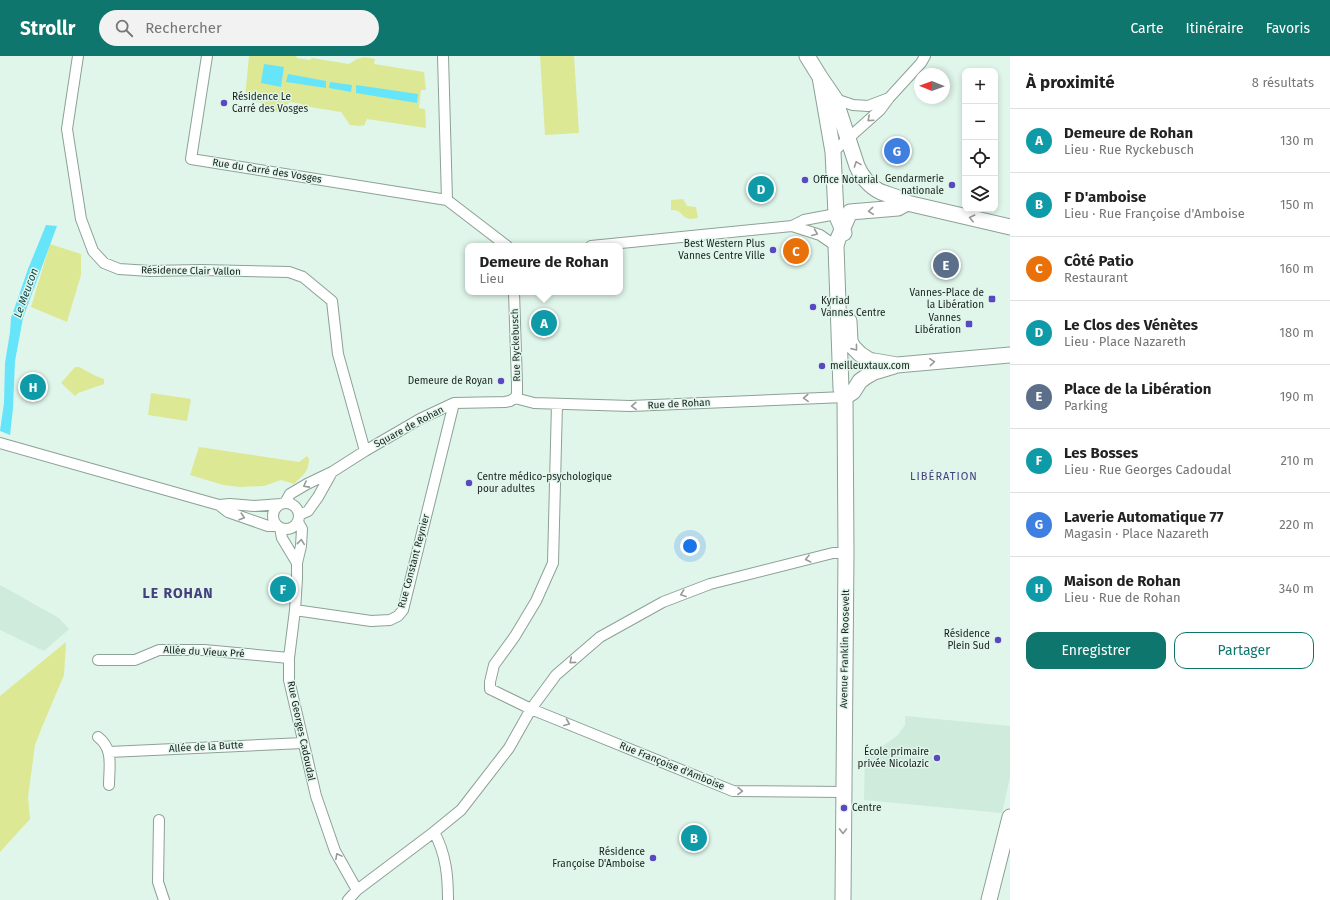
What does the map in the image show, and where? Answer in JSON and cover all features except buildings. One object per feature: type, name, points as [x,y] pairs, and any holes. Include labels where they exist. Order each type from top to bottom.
[{"type":"main road","points":[[807,56],[835,99],[857,166],[860,174],[865,180],[877,190],[900,198],[907,203],[1010,227]]},
{"type":"main road","points":[[820,77],[847,245],[850,341],[856,351],[868,360],[897,365]]},
{"type":"main road","points":[[843,218],[898,208],[907,203]]},
{"type":"main road","points":[[836,246],[843,218]]},
{"type":"main road","name":"Avenue Franklin Roosevelt","points":[[836,246],[841,389],[845,397],[846,553],[843,900]]},
{"type":"main road","points":[[845,397],[853,392],[860,381],[867,376],[874,372],[897,365],[1010,355]]},
{"type":"main road","points":[[990,900],[1010,817]]},
{"type":"street","name":"Résidence Clair Vallon","points":[[78,56],[67,129],[81,219],[93,250],[104,263],[119,268],[150,271],[200,270],[289,272],[303,277],[332,301],[338,354],[365,450]]},
{"type":"street","name":"Rue du Carré des Vosges","points":[[207,56],[190,159],[447,200],[503,243]]},
{"type":"street","points":[[443,56],[447,200]]},
{"type":"street","points":[[833,152],[880,110],[926,56]]},
{"type":"street","points":[[835,99],[853,105],[868,106],[889,98]]},
{"type":"street","points":[[621,243],[792,226],[804,220],[843,218]]},
{"type":"street","points":[[792,226],[820,235],[836,246]]},
{"type":"street","name":"Rue Ryckebusch","points":[[514,295],[517,389],[515,398]]},
{"type":"street","name":"Rue de Rohan","points":[[515,398],[529,402],[557,404],[630,406],[845,397]]},
{"type":"street","name":"Square de Rohan","points":[[283,504],[290,494],[332,472],[365,450],[420,419],[454,403],[505,402],[515,398]]},
{"type":"street","name":"Rue Constant Reynier","points":[[295,610],[371,621],[390,620],[398,616],[402,610],[454,403]]},
{"type":"street","name":"Rue Françoise d'Amboise","points":[[557,404],[553,563],[536,601],[494,665],[490,689],[531,708],[732,791],[844,792]]},
{"type":"street","points":[[0,443],[219,505],[230,504],[254,506],[289,503],[296,507],[299,518],[292,528],[288,529],[268,526],[228,512],[219,505]]},
{"type":"street","name":"Square de Rohan","points":[[299,518],[308,511],[332,472]]},
{"type":"street","points":[[279,527],[273,519],[273,514],[277,506],[283,504]]},
{"type":"street","name":"Rue Georges Cadoudal","points":[[299,518],[302,529],[301,546],[297,563],[298,578],[289,658],[289,680],[316,796],[335,851],[357,890]]},
{"type":"street","name":"Rue Georges Cadoudal","points":[[279,527],[282,538],[297,563]]},
{"type":"street","points":[[348,900],[357,890],[461,810],[509,748],[531,708],[556,675],[600,637],[663,602],[710,584],[833,553],[846,553]]},
{"type":"street","name":"Allée du Vieux Pré","points":[[98,660],[135,660],[159,650],[204,650],[289,658]]},
{"type":"street","points":[[98,737],[105,742],[109,752],[109,785]]},
{"type":"street","name":"Allée de la Butte","points":[[109,752],[304,743]]},
{"type":"street","points":[[159,820],[158,882],[164,900]]},
{"type":"street","points":[[434,832],[443,852],[448,876],[448,900]]},
{"type":"shaded area","points":[[0,585],[59,618],[69,629],[44,651],[0,630]]},
{"type":"shaded area","name":"École primaire privée Nicolazic","points":[[905,716],[1010,726],[1010,777],[1002,813],[864,800],[865,751],[872,750],[886,744],[898,735],[905,725]]},
{"type":"green space","points":[[249,56],[296,56],[297,58],[310,60],[312,58],[349,64],[361,58],[368,58],[375,59],[374,64],[424,72],[426,90],[421,90],[419,108],[425,109],[426,128],[367,119],[364,126],[350,125],[341,112],[304,106],[302,104],[290,102],[277,112],[266,110],[262,103],[250,101],[245,97]]},
{"type":"green space","points":[[540,56],[574,56],[579,133],[545,135]]},
{"type":"green space","points":[[683,199],[687,206],[696,207],[698,218],[688,219],[679,212],[671,210],[671,200]]},
{"type":"green space","points":[[50,244],[81,254],[81,275],[67,322],[31,307]]},
{"type":"green space","points":[[75,367],[79,367],[104,379],[104,384],[78,393],[75,396],[61,383]]},
{"type":"green space","points":[[151,393],[191,399],[187,421],[148,415]]},
{"type":"green space","points":[[199,447],[299,462],[307,456],[309,459],[308,468],[294,484],[281,480],[264,486],[240,487],[223,485],[190,475]]},
{"type":"green space","points":[[66,642],[64,675],[35,745],[28,797],[30,819],[0,852],[0,696]]},
{"type":"water","points":[[264,64],[284,67],[281,87],[261,83]]},
{"type":"water","points":[[288,74],[326,81],[326,88],[286,82]]},
{"type":"water","points":[[330,82],[352,85],[351,92],[329,88]]},
{"type":"water","points":[[356,85],[418,94],[417,103],[356,93]]},
{"type":"water","name":"Le Meucon","points":[[46,225],[57,226],[23,318],[15,361],[10,435],[0,431],[4,403],[5,363],[11,318],[28,269]]},
{"type":"place","name":"Résidence Le Carré des Vosges","points":[[224,103]]},
{"type":"place","name":"Laverie Automatique 77","points":[[897,151]]},
{"type":"place","name":"Office Notarial","points":[[805,180]]},
{"type":"place","name":"Gendarmerie nationale","points":[[952,185]]},
{"type":"place","name":"Le Clos des Vénètes","points":[[761,189]]},
{"type":"place","name":"Best Western Plus Vannes Centre Ville","points":[[773,250]]},
{"type":"place","name":"Côté Patio","points":[[796,251]]},
{"type":"place","name":"Place de la Libération","points":[[946,265]]},
{"type":"place","name":"Vannes-Place de la Libération","points":[[992,299]]},
{"type":"place","name":"Kyriad Vannes Centre","points":[[813,307]]},
{"type":"place","name":"Demeure de Rohan","points":[[544,323]]},
{"type":"place","name":"Vannes Libération","points":[[969,324]]},
{"type":"place","name":"meilleuxtaux.com","points":[[822,366]]},
{"type":"place","name":"Demeure de Royan","points":[[501,381]]},
{"type":"place","name":"Maison de Rohan","points":[[33,387]]},
{"type":"place","name":"Centre médico-psychologique pour adultes","points":[[469,483]]},
{"type":"place","name":"Les Bosses","points":[[283,589]]},
{"type":"place","name":"Résidence Plein Sud","points":[[998,640]]},
{"type":"place","name":"École primaire privée Nicolazic","points":[[937,758]]},
{"type":"place","name":"Centre","points":[[844,808]]},
{"type":"place","name":"F D'amboise","points":[[694,838]]},
{"type":"place","name":"Résidence Françoise D'Amboise","points":[[653,858]]},
{"type":"district","name":"LIBÉRATION","points":[[944,476]]},
{"type":"district","name":"LE ROHAN","points":[[178,593]]}]
